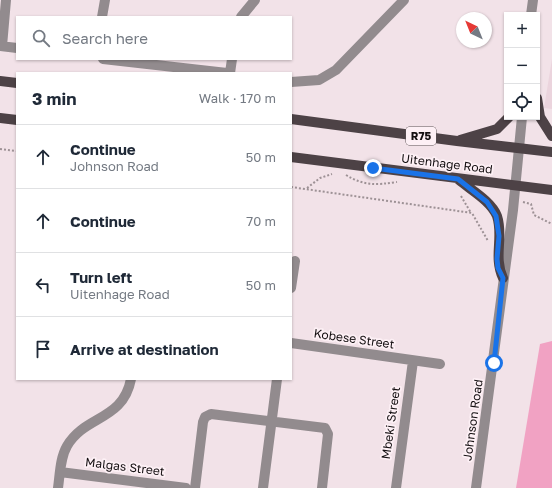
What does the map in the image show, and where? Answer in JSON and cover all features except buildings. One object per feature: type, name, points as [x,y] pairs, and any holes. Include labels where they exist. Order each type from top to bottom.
[{"type":"main road","points":[[0,81],[16,83]]},
{"type":"main road","points":[[540,117],[552,136]]},
{"type":"main road","points":[[0,118],[16,120]]},
{"type":"main road","name":"Uitenhage Road","points":[[292,119],[552,152]]},
{"type":"main road","points":[[457,141],[497,129],[506,120]]},
{"type":"main road","name":"Uitenhage Road","points":[[292,157],[552,190]]},
{"type":"main road","points":[[458,179],[487,202],[496,216],[499,236],[497,259],[498,268],[503,278]]},
{"type":"street","points":[[6,0],[1,46],[16,48]]},
{"type":"street","points":[[102,16],[105,0]]},
{"type":"street","points":[[242,16],[255,0]]},
{"type":"street","points":[[292,82],[310,82],[319,80],[336,70],[404,0]]},
{"type":"street","points":[[531,12],[533,0]]},
{"type":"street","points":[[111,60],[218,72]]},
{"type":"street","points":[[230,72],[232,60]]},
{"type":"street","name":"Johnson Road","points":[[476,488],[494,363],[503,278],[520,148],[522,120]]},
{"type":"street","points":[[292,281],[295,261]]},
{"type":"street","name":"Kobese Street","points":[[292,343],[440,364]]},
{"type":"street","name":"Mbeki Street","points":[[396,488],[413,361]]},
{"type":"street","points":[[58,488],[63,456],[67,446],[75,435],[120,405],[127,396],[131,380]]},
{"type":"street","points":[[263,488],[277,380]]},
{"type":"street","points":[[195,488],[201,432],[205,417],[214,414],[322,427],[328,431],[322,488]]},
{"type":"street","name":"Malgas Street","points":[[60,472],[131,484],[186,488]]},
{"type":"path","points":[[0,149],[16,151]]},
{"type":"path","points":[[307,188],[320,178],[329,174],[338,173]]},
{"type":"path","points":[[343,174],[358,183],[378,184],[399,182]]},
{"type":"path","points":[[292,186],[472,213]]},
{"type":"path","points":[[459,191],[492,247]]},
{"type":"shaded area","points":[[552,59],[552,109],[544,108]]},
{"type":"shaded area","points":[[552,341],[552,488],[516,488],[540,344]]},
{"type":"route","points":[[373,168],[458,179],[487,202],[492,209],[496,216],[498,225],[499,236],[497,259],[498,268],[503,278],[494,363]]}]
